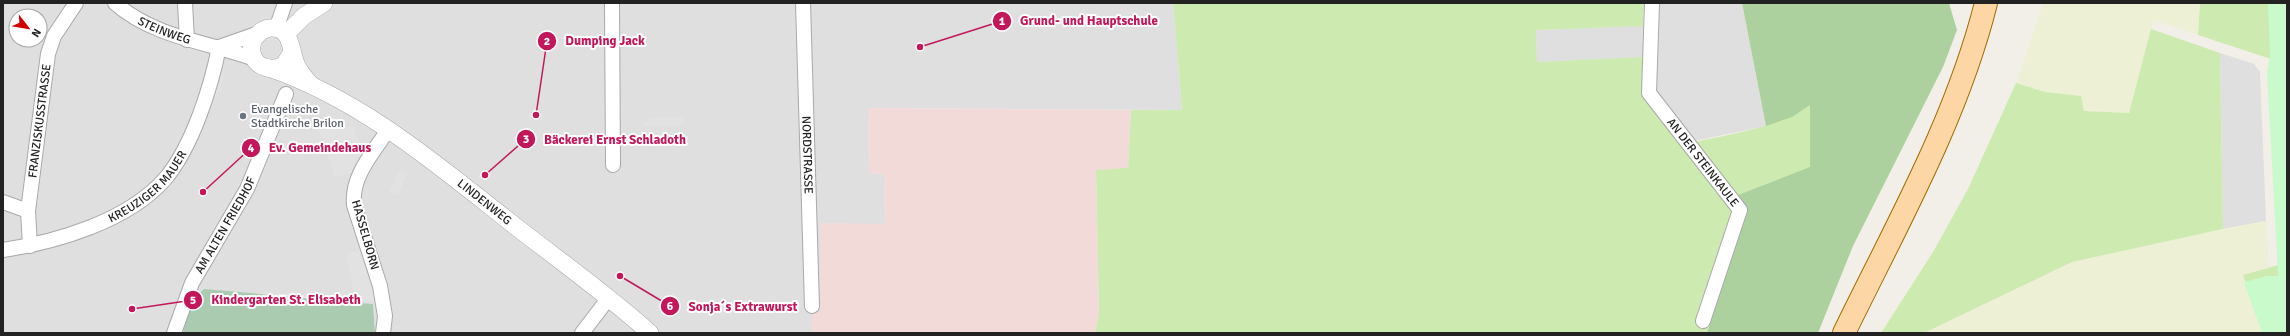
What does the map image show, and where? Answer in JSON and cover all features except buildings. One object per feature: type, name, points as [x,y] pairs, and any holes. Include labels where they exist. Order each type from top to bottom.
[{"type":"main road","points":[[1844,333],[1955,100],[1978,33],[1986,3]]},
{"type":"street","name":"FRANZISKUSSTRASSE","points":[[30,246],[28,211],[48,54],[54,36],[76,3]]},
{"type":"street","name":"STEINWEG","points":[[115,3],[152,26],[187,40],[219,47],[255,59]]},
{"type":"street","points":[[185,3],[187,40]]},
{"type":"street","points":[[281,31],[285,3]]},
{"type":"street","points":[[281,31],[324,3]]},
{"type":"street","points":[[612,3],[613,165]]},
{"type":"street","name":"NORDSTRASSE","points":[[802,3],[812,306]]},
{"type":"street","name":"AN DER STEINKAULE","points":[[1652,3],[1649,93],[1740,210],[1703,321]]},
{"type":"street","points":[[219,47],[259,32],[270,28],[281,31],[291,42],[292,52],[284,65],[269,68],[258,64],[252,54],[252,42],[259,32]]},
{"type":"street","name":"KREUZIGER MAUER","points":[[3,250],[30,246],[108,220],[139,202],[166,178],[190,136],[213,73],[219,47]]},
{"type":"street","name":"LINDENWEG","points":[[292,52],[300,70],[310,84]]},
{"type":"street","name":"LINDENWEG","points":[[269,68],[310,84],[345,102],[430,159],[650,333]]},
{"type":"street","name":"AM ALTEN FRIEDHOF","points":[[174,333],[192,282],[247,189],[286,94]]},
{"type":"street","name":"HASSELBORN","points":[[383,333],[383,300],[354,205],[353,193],[361,170],[388,130]]},
{"type":"street","points":[[3,202],[28,211]]},
{"type":"street","points":[[582,333],[608,299]]},
{"type":"shaded area","points":[[3,3],[1173,3],[1182,110],[868,108],[869,173],[884,174],[885,225],[820,223],[820,312],[812,314],[812,333],[375,333],[373,304],[279,294],[279,297],[190,303],[183,333],[3,333]]},
{"type":"shaded area","points":[[1656,3],[1742,3],[1766,126],[1694,141],[1655,91],[1656,57],[1537,62],[1536,30],[1656,25]]},
{"type":"shaded area","points":[[2220,53],[2254,64],[2260,72],[2266,221],[2223,229]]},
{"type":"shaded area","points":[[222,69],[225,76],[206,121],[199,126]]},
{"type":"shaded area","points":[[868,108],[1131,110],[1128,169],[1096,170],[1099,313],[1095,333],[812,333],[812,313],[820,312],[820,223],[885,224],[884,174],[869,173]]},
{"type":"shaded area","points":[[337,117],[341,126],[344,128],[353,126],[363,154],[351,174],[344,174],[336,178],[316,124]]},
{"type":"shaded area","points":[[651,117],[683,117],[685,119],[679,126],[641,126]]},
{"type":"shaded area","points":[[399,169],[407,173],[398,195],[389,192]]},
{"type":"shaded area","points":[[360,250],[375,301],[355,301],[346,254]]},
{"type":"green space","points":[[1173,3],[1644,3],[1643,26],[1536,30],[1537,62],[1643,57],[1643,95],[1694,142],[1754,129],[1797,113],[1810,105],[1810,168],[1738,195],[1748,210],[1707,333],[1095,333],[1099,313],[1096,170],[1128,168],[1131,110],[1182,110]]},
{"type":"green space","points":[[1742,3],[1949,3],[1957,30],[1943,67],[1853,246],[1818,333],[1707,333],[1748,210],[1738,195],[1810,167],[1810,105],[1792,117],[1766,126]]},
{"type":"green space","points":[[2043,3],[2200,3],[2198,35],[2154,20],[2129,113],[2083,111],[2081,96],[2045,92],[2016,83]]},
{"type":"green space","points":[[2200,3],[2287,3],[2287,333],[2265,333],[2243,275],[2278,265],[2274,60],[2198,35]]},
{"type":"green space","points":[[2268,3],[2287,3],[2287,333],[2262,333],[2244,282],[2267,276],[2278,276],[2267,72],[2270,56]]},
{"type":"green space","points":[[2151,29],[2220,53],[2223,229],[2072,262],[1924,333],[1881,333],[1933,252],[1968,189],[2016,83],[2045,92],[2081,96],[2084,111],[2129,113]]},
{"type":"green space","points":[[2266,221],[2269,267],[2243,275],[2265,333],[1924,333],[2072,262]]},
{"type":"green space","points":[[204,289],[373,304],[375,333],[183,333],[190,303]]},
{"type":"place","name":"Grund- und Hauptschule","points":[[920,47]]},
{"type":"place","name":"Dumping Jack","points":[[536,115]]},
{"type":"place","name":"Evangelische Stadtkirche Brilon","points":[[243,116]]},
{"type":"place","name":"Bäckerei Ernst Schladoth","points":[[485,175]]},
{"type":"place","name":"Ev. Gemeindehaus","points":[[203,192]]},
{"type":"place","name":"Sonja´s Extrawurst","points":[[620,276]]},
{"type":"place","name":"Kindergarten St. Elisabeth","points":[[132,309]]}]
